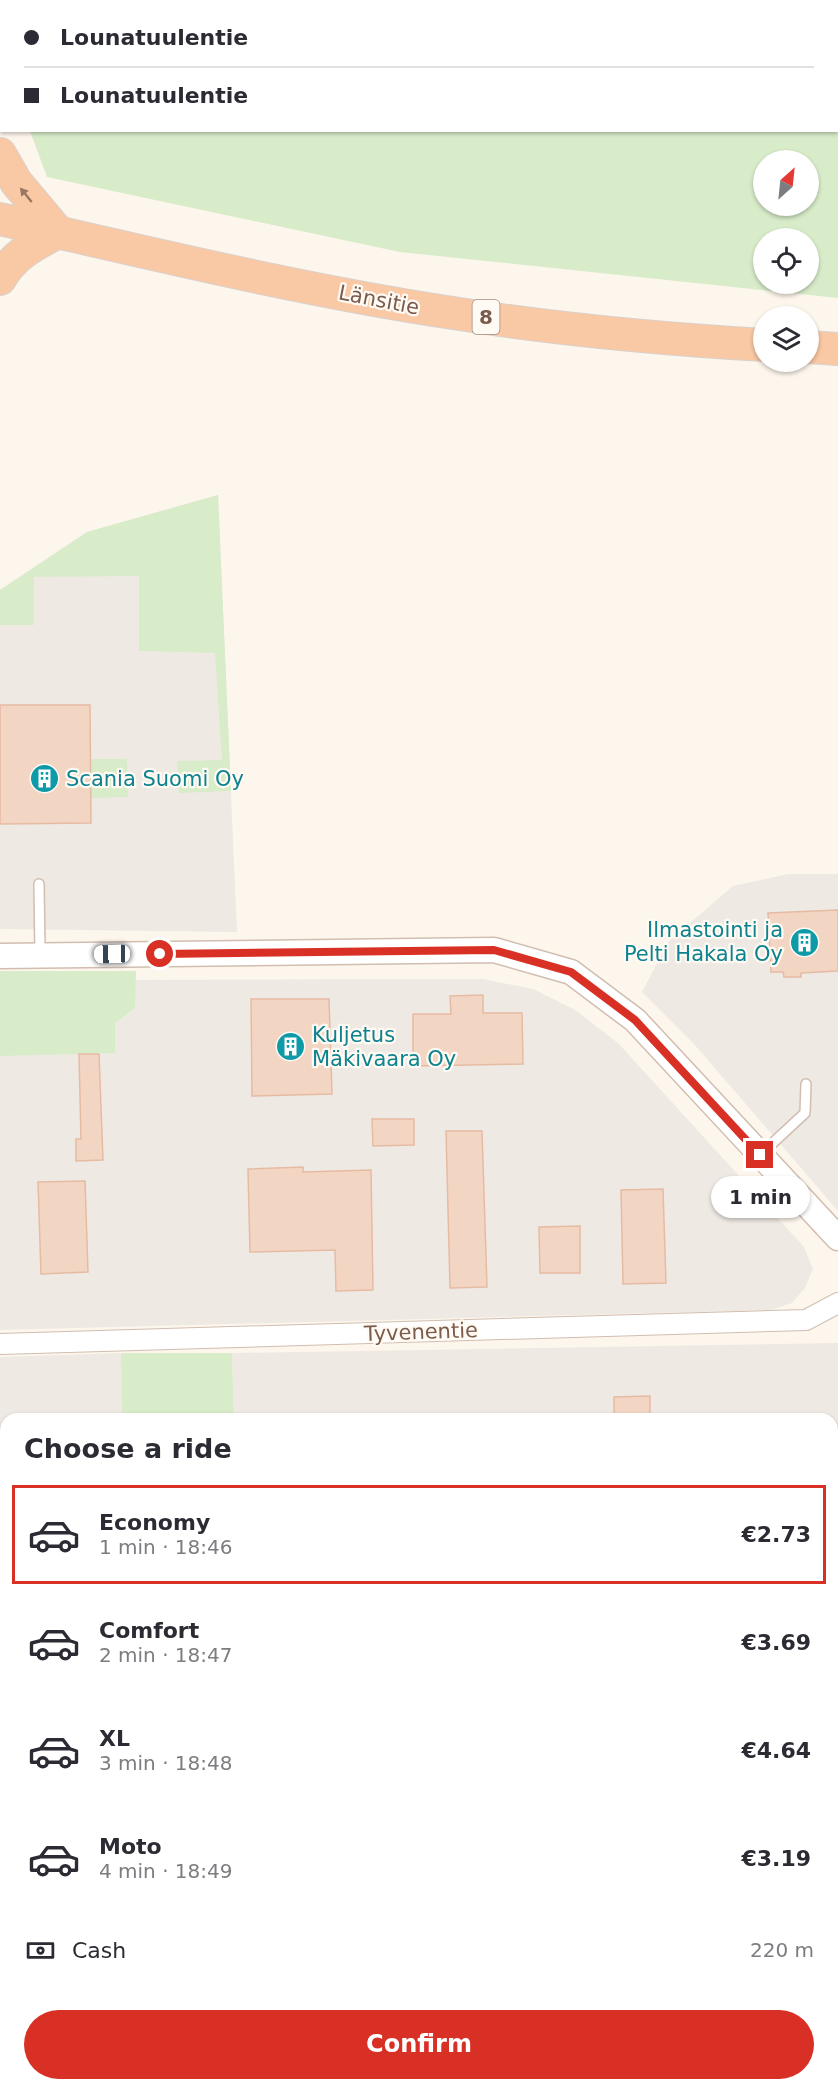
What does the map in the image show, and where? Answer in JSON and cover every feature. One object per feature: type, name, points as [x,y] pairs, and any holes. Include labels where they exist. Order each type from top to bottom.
[{"type":"highway","points":[[0,154],[16,182],[58,232],[21,253],[10,262],[0,279]]},
{"type":"highway","name":"Länsitie","points":[[0,219],[304,285],[453,313],[663,339],[753,344]]},
{"type":"highway","points":[[819,348],[838,349]]},
{"type":"street","points":[[0,956],[494,950],[571,972],[635,1020],[838,1238]]},
{"type":"street","name":"Tyvenentie","points":[[0,1344],[806,1320],[838,1303]]},
{"type":"lane","points":[[39,884],[40,955]]},
{"type":"lane","points":[[760,1155],[805,1113],[806,1084]]},
{"type":"shaded area","points":[[218,495],[237,932],[0,929],[0,590],[87,532]]},
{"type":"shaded area","points":[[788,874],[838,874],[838,1211],[694,1044],[642,992],[669,941],[733,886]]},
{"type":"shaded area","points":[[483,979],[533,989],[575,1010],[618,1043],[804,1247],[813,1269],[805,1288],[792,1303],[771,1310],[0,1330],[0,1056],[101,980]]},
{"type":"shaded area","points":[[838,1343],[838,1413],[234,1413],[232,1353]]},
{"type":"shaded area","points":[[121,1353],[122,1413],[0,1413],[0,1357]]},
{"type":"green space","points":[[30,132],[838,132],[838,298],[800,294],[819,294],[819,228],[753,228],[753,289],[400,252],[47,177]]},
{"type":"green space","points":[[218,495],[231,791],[179,793],[177,761],[222,760],[215,653],[139,651],[139,576],[34,577],[34,625],[0,625],[0,590],[87,532]]},
{"type":"green space","points":[[90,759],[127,759],[128,797],[90,798]]},
{"type":"green space","points":[[0,971],[136,971],[135,1008],[115,1023],[115,1053],[0,1056]]},
{"type":"green space","points":[[121,1353],[232,1353],[234,1413],[122,1413]]},
{"type":"building","name":"Scania Suomi Oy","points":[[0,705],[90,705],[91,823],[0,824]]},
{"type":"building","name":"Ilmastointi ja Pelti Hakala Oy","points":[[838,910],[838,971],[801,973],[801,977],[784,977],[783,972],[771,972],[768,913]]},
{"type":"building","points":[[483,995],[483,1013],[522,1013],[523,1064],[413,1066],[413,1014],[451,1014],[450,996]]},
{"type":"building","name":"Kuljetus Mäkivaara Oy","points":[[251,999],[329,999],[332,1094],[252,1096]]},
{"type":"building","points":[[79,1054],[99,1054],[103,1160],[76,1161],[76,1139],[81,1139]]},
{"type":"building","points":[[372,1119],[414,1119],[414,1145],[373,1146]]},
{"type":"building","points":[[446,1131],[482,1131],[487,1287],[450,1288]]},
{"type":"building","points":[[303,1167],[303,1172],[371,1170],[373,1290],[336,1291],[335,1250],[250,1252],[248,1169]]},
{"type":"building","points":[[85,1181],[88,1272],[41,1274],[38,1182]]},
{"type":"building","points":[[663,1189],[666,1283],[623,1284],[621,1190]]},
{"type":"building","points":[[580,1226],[580,1273],[540,1273],[539,1227]]},
{"type":"building","points":[[650,1396],[650,1413],[614,1413],[614,1397]]},
{"type":"place","name":"Scania Suomi Oy","points":[[45,779]]},
{"type":"place","name":"Ilmastointi ja Pelti Hakala Oy","points":[[804,942]]},
{"type":"place","name":"Kuljetus Mäkivaara Oy","points":[[291,1047]]},
{"type":"route","points":[[160,954],[494,950],[571,972],[635,1020],[760,1155]]}]
